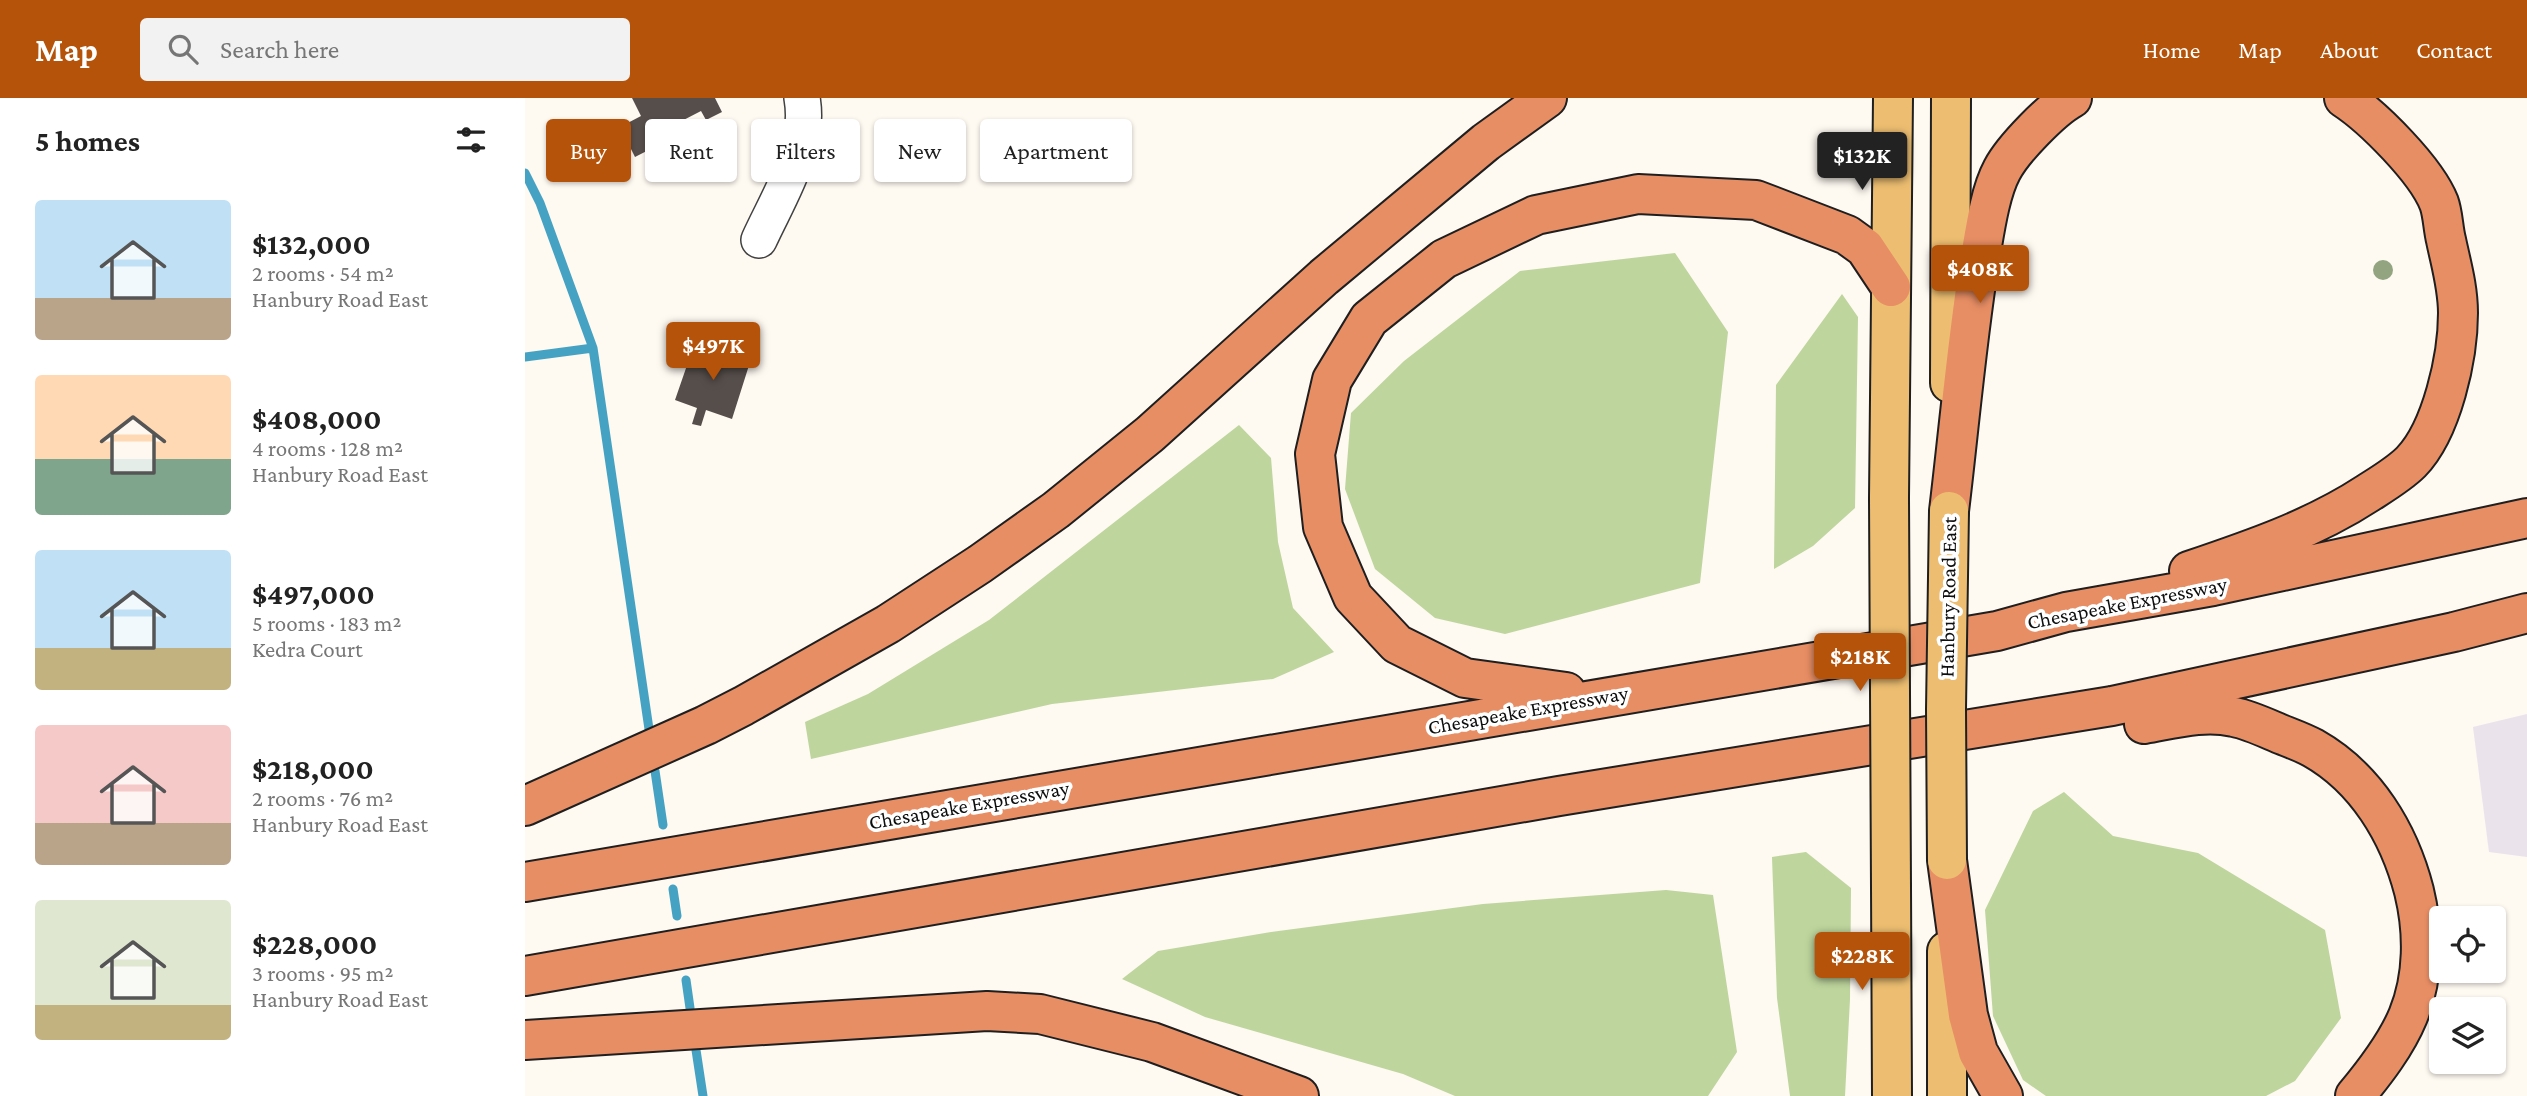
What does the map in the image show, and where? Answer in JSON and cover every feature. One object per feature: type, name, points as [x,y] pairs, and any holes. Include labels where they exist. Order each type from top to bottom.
[{"type":"highway","points":[[525,806],[743,706],[888,624],[980,564],[1056,510],[1150,434],[1324,277],[1486,142],[1547,98]]},
{"type":"highway","points":[[1949,511],[1975,293],[1994,194],[2002,170],[2047,117],[2073,98]]},
{"type":"highway","points":[[2066,612],[2223,559],[2320,522],[2380,485],[2410,462],[2437,421],[2456,340],[2458,313],[2455,277],[2439,203],[2406,155],[2357,107],[2344,98]]},
{"type":"highway","points":[[1603,697],[1465,678],[1397,645],[1353,597],[1323,527],[1315,454],[1332,380],[1369,319],[1444,258],[1536,215],[1638,194],[1756,200],[1847,235],[1865,248],[1891,287]]},
{"type":"highway","name":"Chesapeake Expressway","points":[[525,882],[1603,697],[1822,663],[1997,631],[2066,612],[2213,586],[2527,519]]},
{"type":"highway","points":[[525,976],[1839,750],[2112,706],[2453,632],[2527,613]]},
{"type":"highway","points":[[1839,750],[2111,730],[2200,714],[2233,716],[2312,747],[2340,767],[2368,795],[2391,828],[2407,865],[2418,909],[2421,964],[2408,1016],[2373,1074],[2355,1096]]},
{"type":"highway","points":[[1947,860],[1968,1015],[1977,1052],[2003,1096]]},
{"type":"highway","points":[[525,1040],[988,1011],[1040,1014],[1152,1042],[1299,1096]]},
{"type":"main road","points":[[1892,1096],[1889,498],[1893,98]]},
{"type":"main road","name":"Hanbury Road East","points":[[1947,1096],[1946,709],[1951,98]]},
{"type":"street","points":[[759,240],[802,143],[806,117],[802,98]]},
{"type":"shaded area","points":[[2527,714],[2527,857],[2489,852],[2473,727]]},
{"type":"green space","points":[[1675,253],[1728,332],[1700,583],[1505,634],[1435,618],[1375,569],[1345,489],[1351,413],[1404,361],[1520,271]]},
{"type":"green space","points":[[1842,294],[1858,317],[1855,508],[1813,546],[1774,569],[1776,385]]},
{"type":"green space","points":[[1239,425],[1271,458],[1278,542],[1293,608],[1334,652],[1273,679],[1052,704],[811,759],[805,722],[868,694],[989,620]]},
{"type":"green space","points":[[2064,792],[2113,836],[2198,853],[2325,930],[2341,1018],[2295,1081],[2266,1096],[2046,1096],[2023,1080],[1993,1016],[1985,910],[2033,811]]},
{"type":"green space","points":[[1806,852],[1851,888],[1850,999],[1845,1096],[1790,1096],[1777,998],[1772,857]]},
{"type":"green space","points":[[1666,890],[1713,895],[1737,1052],[1708,1096],[1455,1096],[1403,1074],[1205,1017],[1122,979],[1158,951],[1271,932],[1483,904]]},
{"type":"building","points":[[632,98],[715,98],[722,112],[708,119],[701,111],[686,119],[645,119],[645,152],[635,157],[631,149],[631,121],[641,116]]},
{"type":"building","points":[[694,345],[719,353],[721,349],[751,359],[732,419],[706,410],[701,426],[692,424],[697,408],[675,400]]},
{"type":"waterway","points":[[525,173],[540,203],[593,348],[649,729]]},
{"type":"waterway","points":[[525,357],[593,348]]},
{"type":"waterway","points":[[655,771],[663,825]]},
{"type":"waterway","points":[[673,889],[677,916]]},
{"type":"waterway","points":[[686,980],[690,1008]]},
{"type":"waterway","points":[[696,1050],[703,1096]]}]
